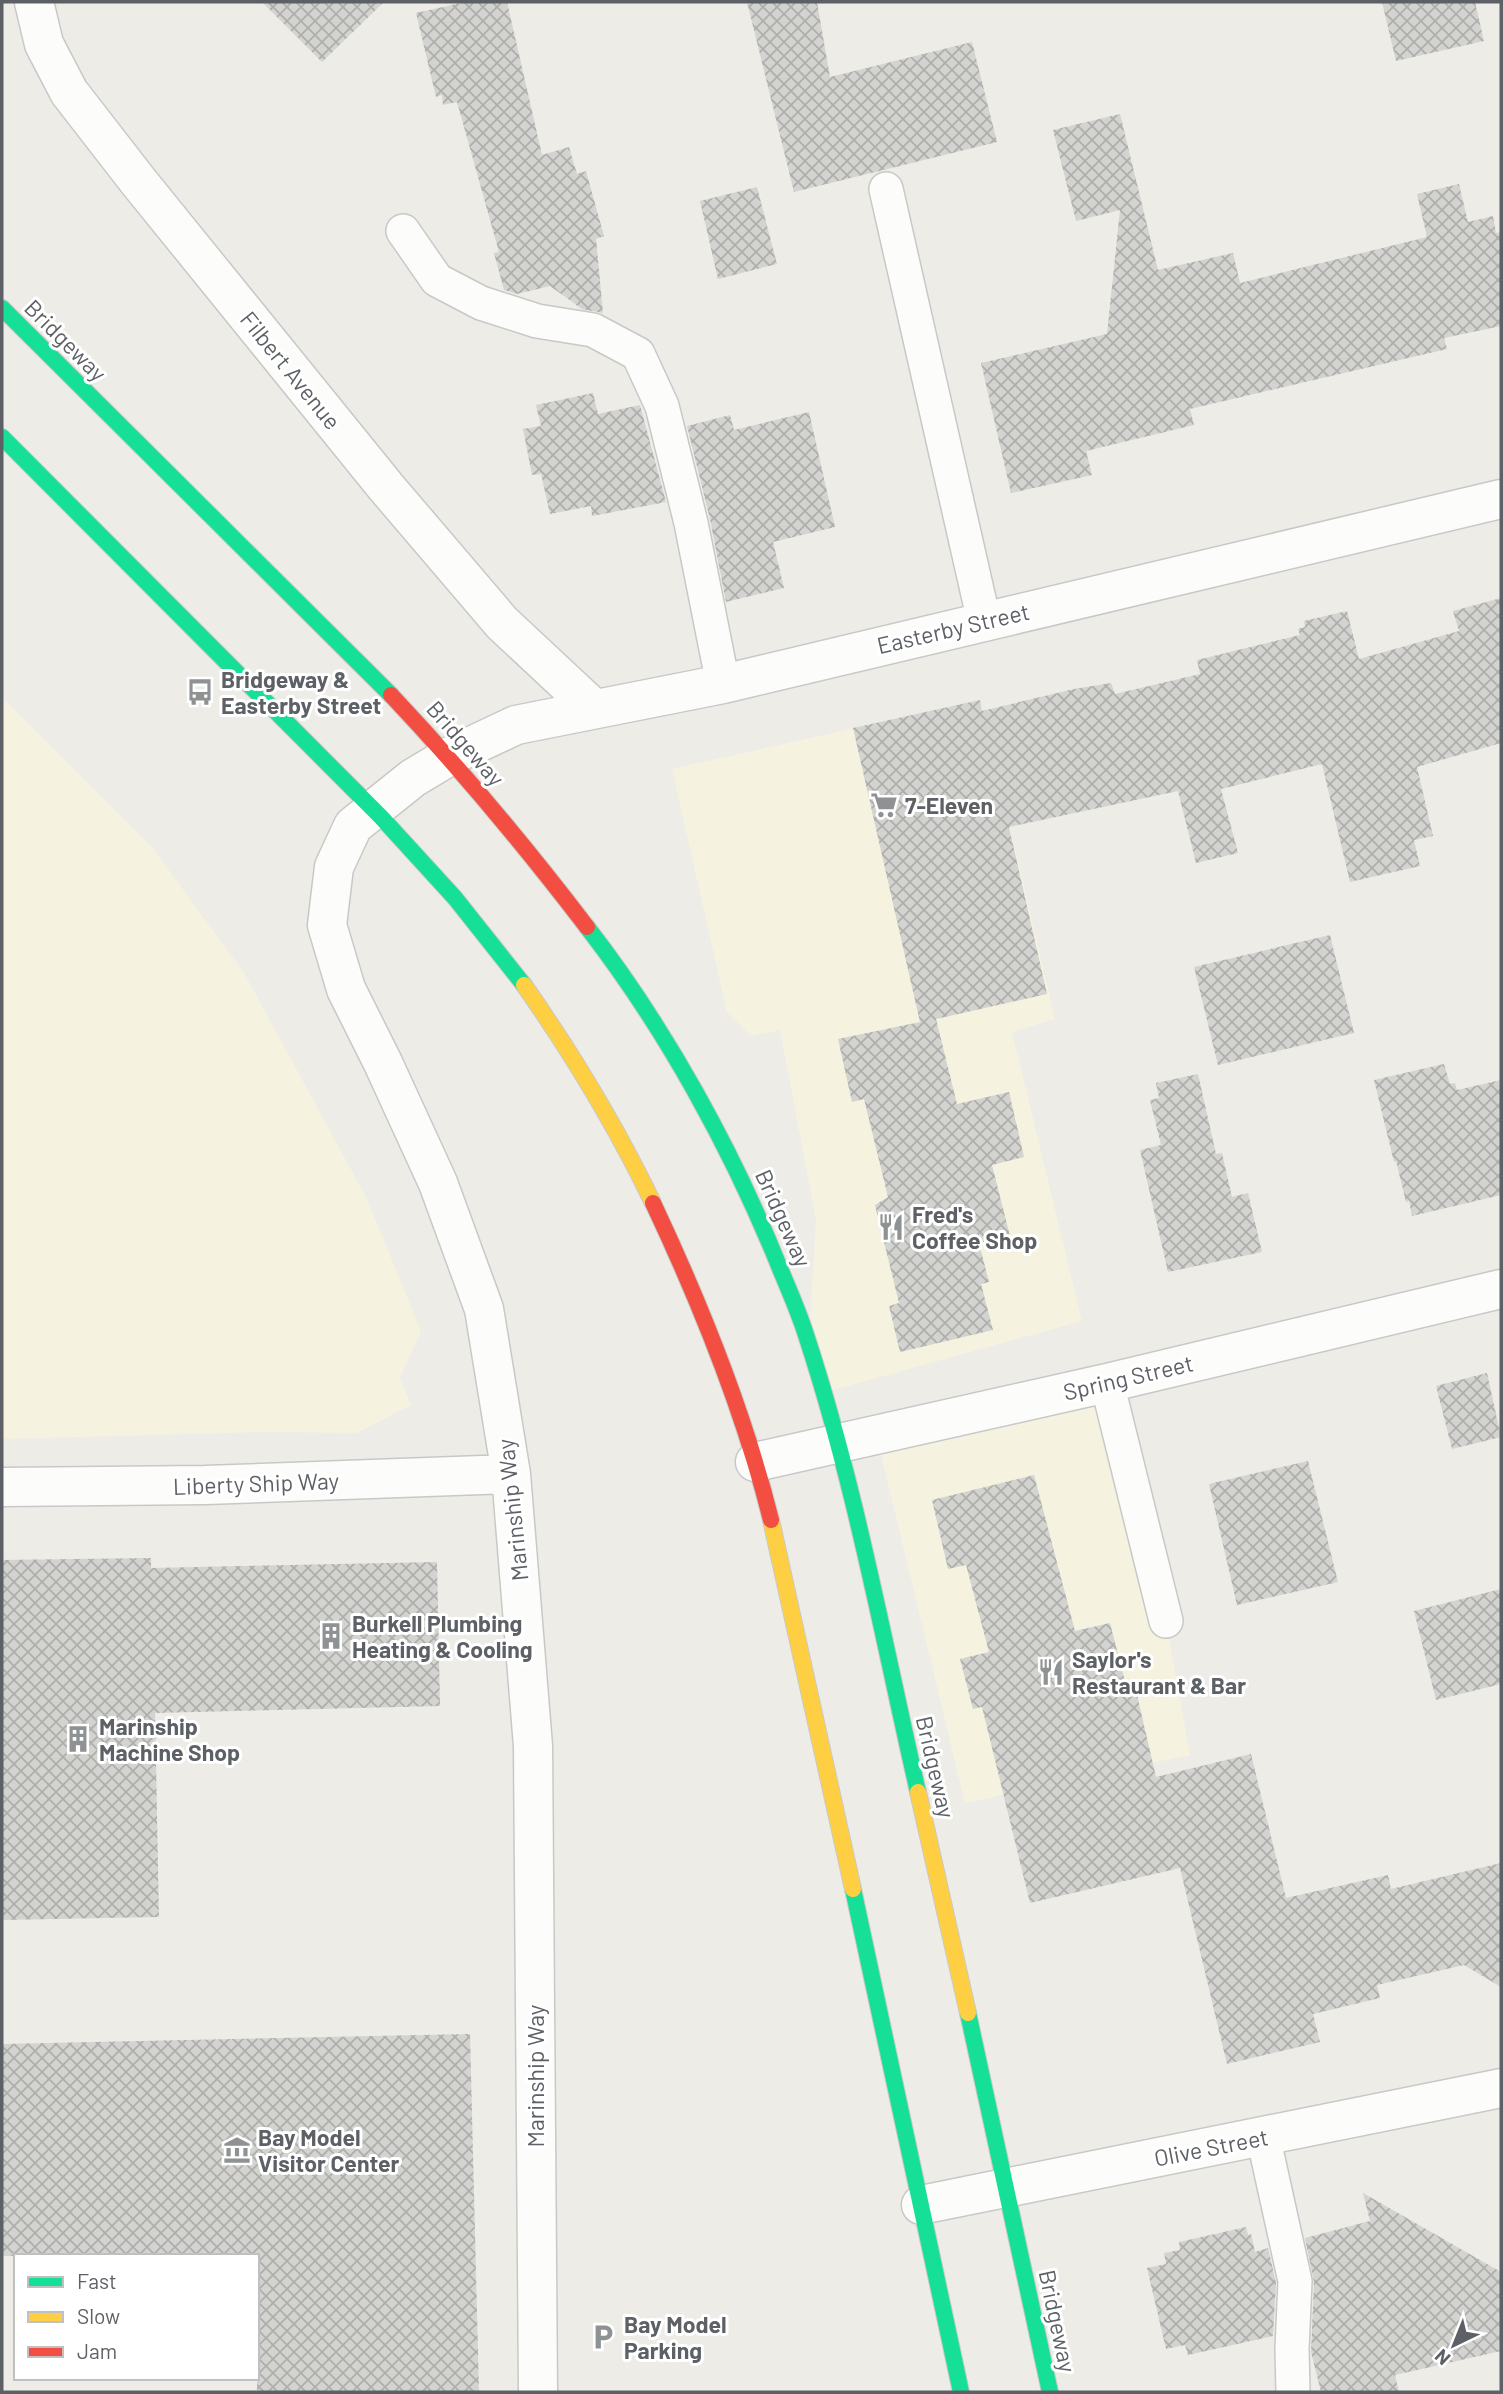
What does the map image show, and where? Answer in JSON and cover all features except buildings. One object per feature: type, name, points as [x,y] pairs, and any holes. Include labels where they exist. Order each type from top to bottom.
[{"type":"main road","name":"Bridgeway","points":[[2,308],[371,673],[499,816],[614,962],[681,1065],[739,1173],[789,1283],[826,1392],[1007,2188],[1050,2392]]},
{"type":"main road","points":[[2,437],[431,870],[483,931],[557,1031],[636,1171],[673,1249],[716,1352],[755,1462],[812,1702],[961,2392]]},
{"type":"street","name":"Filbert Avenue","points":[[34,2],[44,44],[69,92],[138,181],[378,476],[502,623],[593,708]]},
{"type":"street","name":"Easterby Street","points":[[413,778],[448,757],[516,724],[723,684],[1501,499]]},
{"type":"street","name":"Marinship Way","points":[[413,778],[353,826],[334,867],[327,925],[346,989],[438,1183],[484,1309],[511,1475],[533,1746],[538,2392]]},
{"type":"street","name":"Spring Street","points":[[755,1462],[1501,1289]]},
{"type":"street","name":"Liberty Ship Way","points":[[2,1488],[205,1485],[511,1475]]},
{"type":"street","name":"Olive Street","points":[[921,2205],[1501,2088]]},
{"type":"lane","points":[[886,189],[984,621]]},
{"type":"lane","points":[[403,231],[438,280],[459,292],[481,303],[537,321],[593,330],[638,354],[662,406],[691,523],[723,684]]},
{"type":"lane","points":[[1107,1382],[1166,1621]]},
{"type":"lane","points":[[1263,2136],[1295,2281],[1293,2392]]},
{"type":"shaded area","points":[[2,697],[152,847],[244,973],[367,1199],[421,1331],[400,1378],[411,1405],[357,1433],[268,1432],[2,1439]]},
{"type":"shaded area","points":[[980,700],[1055,1019],[1012,1032],[1082,1321],[826,1392],[809,1341],[816,1220],[780,1030],[751,1036],[727,1012],[672,769]]},
{"type":"shaded area","points":[[1107,1383],[1166,1621],[1190,1755],[965,1803],[876,1434]]},
{"type":"traffic: fast","points":[[2,308],[391,695]]},
{"type":"traffic: fast","points":[[2,437],[381,817],[455,898],[524,985]]},
{"type":"traffic: fast","points":[[587,927],[644,1007],[696,1092],[742,1181],[797,1311],[823,1391],[854,1505],[918,1792]]},
{"type":"traffic: fast","points":[[853,1889],[961,2392]]},
{"type":"traffic: fast","points":[[968,2013],[1050,2392]]},
{"type":"traffic: slow","points":[[524,985],[593,1091],[653,1203]]},
{"type":"traffic: slow","points":[[771,1520],[853,1889]]},
{"type":"traffic: slow","points":[[918,1792],[968,2013]]},
{"type":"traffic: jam","points":[[391,695],[492,808],[587,927]]},
{"type":"traffic: jam","points":[[653,1203],[720,1359],[748,1439],[771,1520]]},
{"type":"place","name":"Bridgeway & Easterby Street","points":[[200,692]]},
{"type":"place","name":"7-Eleven","points":[[884,805]]},
{"type":"place","name":"Fred's Coffee Shop","points":[[891,1227]]},
{"type":"place","name":"Burkell Plumbing Heating & Cooling","points":[[331,1636]]},
{"type":"place","name":"Saylor's Restaurant & Bar","points":[[1051,1672]]},
{"type":"place","name":"Marinship Machine Shop","points":[[78,1739]]},
{"type":"place","name":"Bay Model Visitor Center","points":[[237,2150]]},
{"type":"place","name":"Bay Model Parking","points":[[603,2337]]}]
